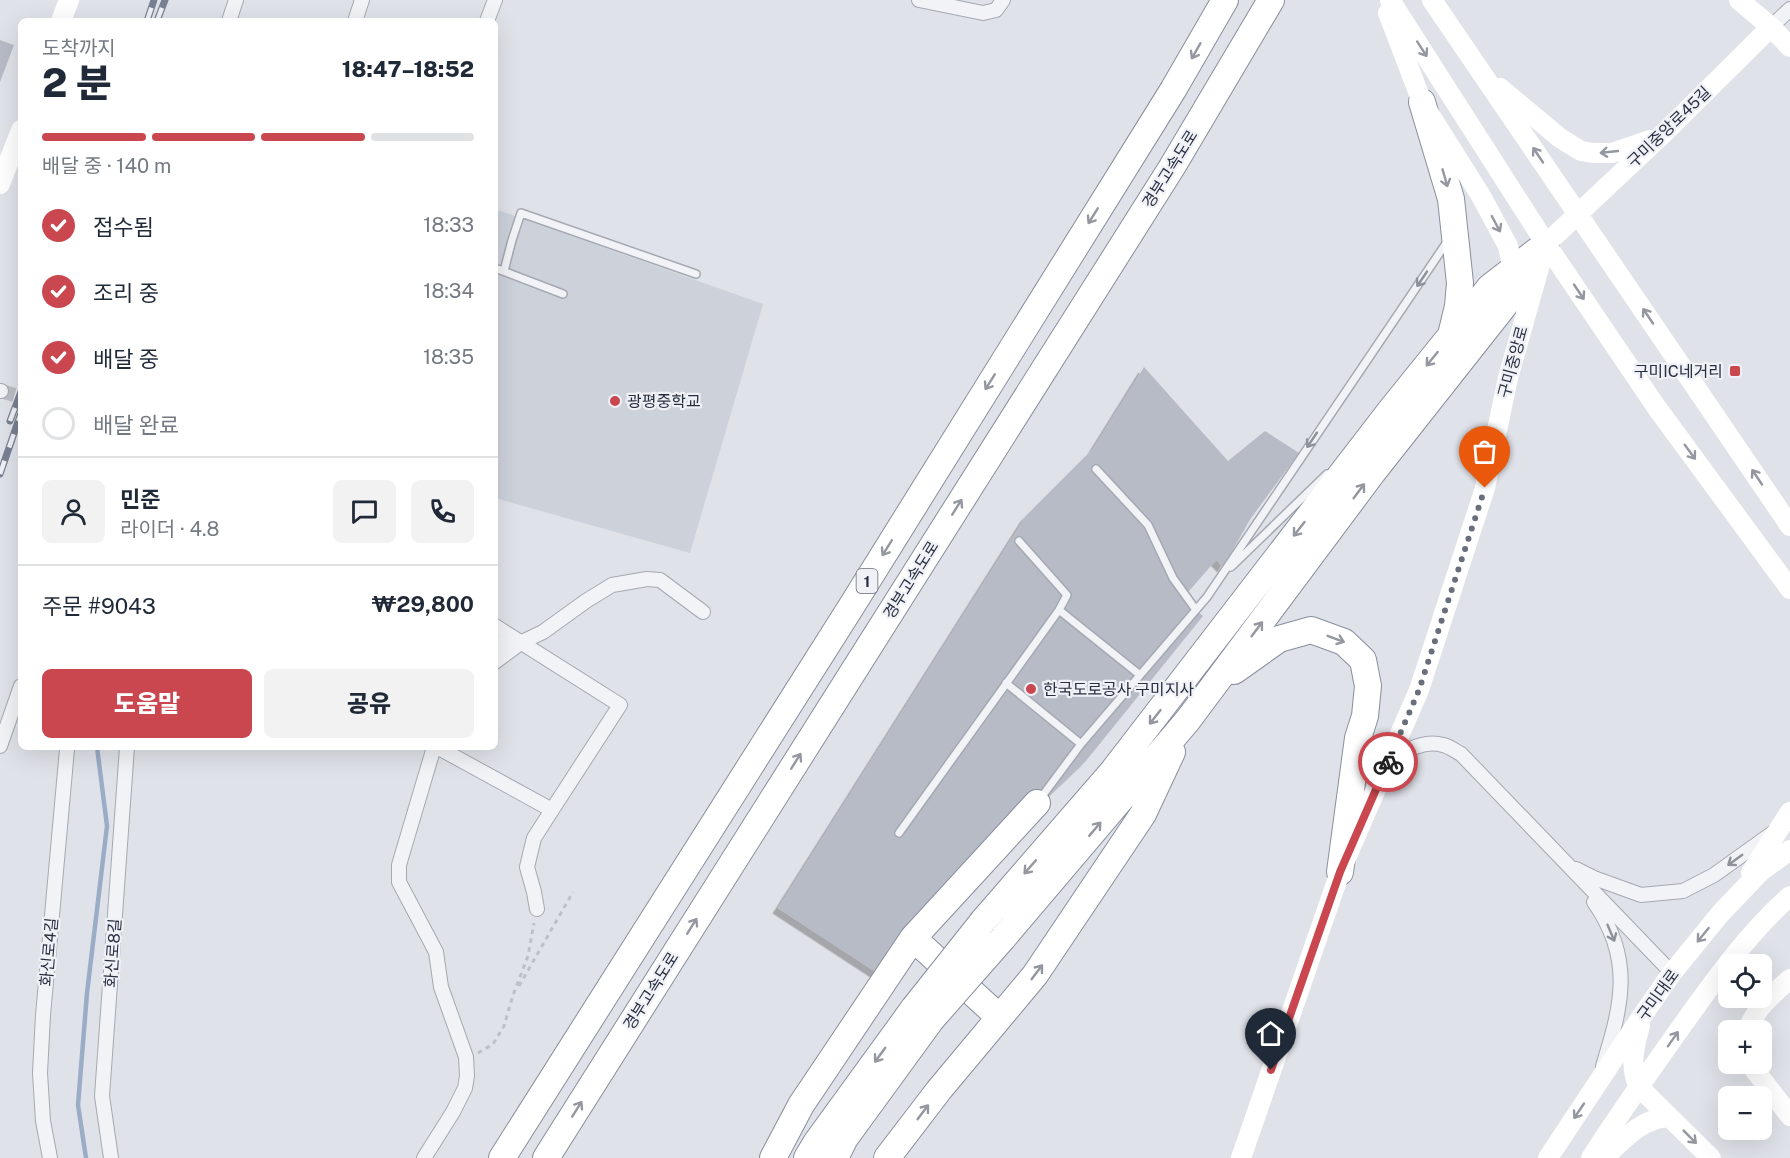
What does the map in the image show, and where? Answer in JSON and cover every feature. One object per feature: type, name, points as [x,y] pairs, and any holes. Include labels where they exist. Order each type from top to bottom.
[{"type":"highway","name":"1","points":[[502,1158],[851,607],[1173,90],[1225,0]]},
{"type":"highway","name":"경부고속도로","points":[[546,1158],[1165,177],[1268,7]]},
{"type":"highway","points":[[1422,102],[1451,199],[1455,231],[1460,283],[1458,306],[1451,335]]},
{"type":"highway","points":[[807,1158],[816,1143],[923,1014],[1003,938],[1188,720],[1514,281],[1546,244]]},
{"type":"highway","points":[[835,1158],[845,1137],[983,921],[1113,771],[1390,411],[1490,287],[1514,281]]},
{"type":"highway","points":[[1212,688],[1279,639],[1311,630],[1344,642],[1363,660],[1368,686],[1365,716],[1358,738],[1340,872]]},
{"type":"highway","points":[[887,1158],[939,1090],[1035,975],[1143,814],[1188,720]]},
{"type":"highway","points":[[773,1158],[801,1105],[913,938],[1037,803]]},
{"type":"highway","points":[[913,938],[999,1017]]},
{"type":"main road","points":[[62,18],[69,0]]},
{"type":"main road","points":[[1384,0],[1422,102],[1508,246],[1514,281],[1515,313],[1508,378]]},
{"type":"main road","points":[[1390,0],[1546,244],[1657,408],[1790,589]]},
{"type":"main road","points":[[1432,0],[1790,526]]},
{"type":"main road","points":[[1739,0],[1771,27]]},
{"type":"main road","points":[[1750,0],[1790,47]]},
{"type":"main road","name":"구미중앙로45길","points":[[1546,244],[1664,133],[1771,27]]},
{"type":"main road","points":[[1483,74],[1560,138],[1581,151],[1612,153],[1664,133]]},
{"type":"main road","points":[[0,184],[18,138]]},
{"type":"main road","name":"구미중앙로","points":[[1241,1158],[1340,872],[1419,690],[1485,488],[1508,378],[1546,244]]},
{"type":"main road","points":[[1771,564],[1790,600]]},
{"type":"main road","points":[[1731,903],[1786,819]]},
{"type":"main road","name":"구미대로","points":[[1548,1158],[1672,974],[1760,872],[1790,850]]},
{"type":"main road","points":[[1591,1158],[1716,978],[1750,936],[1790,896]]},
{"type":"main road","points":[[1752,1020],[1763,1004],[1790,979]]},
{"type":"main road","points":[[1647,1010],[1635,1043],[1634,1077],[1639,1087],[1711,1158]]},
{"type":"main road","points":[[1758,1074],[1790,1116]]},
{"type":"main road","points":[[1604,1158],[1647,1121],[1669,1117]]},
{"type":"street","points":[[230,18],[236,0]]},
{"type":"street","points":[[356,18],[362,0]]},
{"type":"street","points":[[489,18],[495,0]]},
{"type":"street","points":[[919,0],[983,13],[996,10],[1004,0]]},
{"type":"street","name":"구미중앙로45길","points":[[1771,27],[1790,9]]},
{"type":"street","points":[[498,660],[612,585],[647,579],[660,580],[703,612]]},
{"type":"street","points":[[498,628],[620,705],[534,838],[526,867],[537,909]]},
{"type":"street","points":[[498,644],[522,642]]},
{"type":"street","points":[[0,746],[18,705]]},
{"type":"street","points":[[1388,762],[1409,749],[1428,744],[1443,745],[1461,754],[1672,974]]},
{"type":"street","name":"화신로4길","points":[[50,1158],[43,1121],[40,1073],[67,750]]},
{"type":"street","name":"화신로8길","points":[[111,1158],[102,1096],[127,750]]},
{"type":"street","points":[[424,1158],[453,1112],[465,1088],[467,1076],[466,1057],[441,987],[436,952],[399,882],[399,865],[434,750]]},
{"type":"street","points":[[441,750],[552,810]]},
{"type":"street","points":[[1569,866],[1641,895],[1683,891],[1714,875],[1786,819]]},
{"type":"street","points":[[1569,866],[1603,914],[1615,942],[1622,971],[1616,1020],[1598,1082]]},
{"type":"lane","points":[[504,271],[521,213],[696,274]]},
{"type":"lane","points":[[1037,803],[1081,744],[1208,597],[1455,231]]},
{"type":"lane","points":[[498,269],[563,294]]},
{"type":"lane","points":[[1350,452],[1390,411]]},
{"type":"lane","points":[[1221,577],[1333,468]]},
{"type":"lane","points":[[1096,469],[1148,525],[1173,578],[1196,610]]},
{"type":"lane","points":[[899,833],[1059,610],[1067,595],[1019,542]]},
{"type":"lane","points":[[1059,610],[1140,675]]},
{"type":"lane","points":[[1006,683],[1081,744]]},
{"type":"path","points":[[513,995],[573,892]]},
{"type":"path","points":[[466,1057],[493,1044],[504,1026],[528,956],[537,909]]},
{"type":"shaded area","name":"광평중학교","points":[[498,210],[763,304],[690,553],[498,499]]},
{"type":"building","points":[[0,40],[14,45],[0,82]]},
{"type":"building","name":"한국도로공사 구미지사","points":[[1144,367],[1228,461],[1265,431],[1299,453],[1251,518],[1223,567],[1216,560],[1182,599],[1203,616],[1085,762],[909,929],[882,976],[778,908],[1026,516],[1093,449]]},
{"type":"waterway","points":[[86,1158],[78,1105],[87,993],[107,826],[97,750]]},
{"type":"tunnel","points":[[1,391],[18,396]]},
{"type":"railway","points":[[148,18],[154,0]]},
{"type":"railway","points":[[158,18],[165,0]]},
{"type":"railway","points":[[10,421],[18,400]]},
{"type":"railway","points":[[0,474],[18,422]]},
{"type":"way so far","points":[[1388,762],[1419,690],[1485,488]]},
{"type":"place","name":"구미IC네거리","points":[[1735,371]]},
{"type":"place","name":"광평중학교","points":[[615,401]]},
{"type":"place","name":"한국도로공사 구미지사","points":[[1031,689]]},
{"type":"route","points":[[1271,1070],[1340,872],[1388,762]]}]
